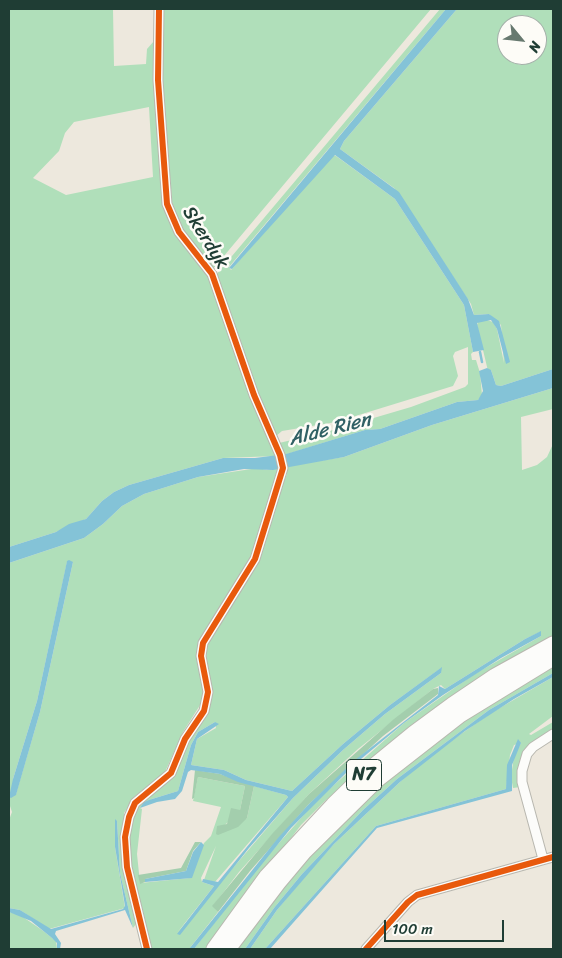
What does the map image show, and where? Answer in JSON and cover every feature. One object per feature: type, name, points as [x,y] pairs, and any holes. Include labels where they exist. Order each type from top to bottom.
[{"type":"highway","name":"N7","points":[[214,949],[267,876],[333,805],[370,769],[452,705],[495,676],[553,644]]},
{"type":"highway","name":"N7","points":[[228,949],[278,882],[304,852],[378,779],[460,715],[553,658]]},
{"type":"street","name":"Skerdyk","points":[[147,949],[127,867],[125,838],[129,817],[135,803],[171,773],[185,739],[204,711],[208,692],[201,656],[203,643],[255,559],[271,504],[282,476],[282,461],[254,395],[212,274],[179,232],[168,204],[158,71],[159,9]]},
{"type":"street","points":[[366,949],[408,902],[417,895],[550,859],[522,782],[522,771],[527,754],[533,747],[553,734]]},
{"type":"green space","points":[[9,9],[113,9],[114,66],[146,64],[147,49],[154,41],[164,203],[208,275],[277,456],[223,458],[129,485],[114,492],[102,501],[86,519],[56,532],[9,547]],"holes":[[[149,107],[153,177],[66,195],[33,178],[59,151],[65,133],[74,122]]]},
{"type":"green space","points":[[164,9],[431,9],[213,269],[184,232],[172,202],[161,55]]},
{"type":"green space","points":[[440,9],[446,9],[229,267],[231,270],[330,157],[336,156],[395,199],[464,305],[473,352],[471,354],[472,360],[476,360],[480,373],[482,395],[478,400],[457,402],[380,429],[365,430],[284,455],[279,443],[326,432],[411,407],[465,387],[468,384],[468,347],[455,352],[453,356],[458,376],[453,386],[336,422],[282,431],[276,436],[258,393],[216,275]]},
{"type":"green space","points":[[457,9],[553,9],[553,369],[501,386],[496,385],[491,370],[488,371],[477,325],[478,322],[487,320],[493,322],[497,329],[504,363],[501,325],[489,314],[474,315],[471,304],[394,188],[340,149],[344,141]]},
{"type":"green space","points":[[553,388],[553,409],[521,417],[522,470],[537,465],[547,457],[553,444],[553,638],[344,785],[325,801],[301,825],[206,949],[194,949],[256,869],[317,800],[404,723],[473,675],[541,636],[540,632],[525,639],[445,689],[441,685],[433,689],[358,749],[309,794],[239,872],[213,906],[218,912],[189,949],[150,949],[132,873],[128,841],[130,823],[137,807],[173,776],[187,743],[203,719],[207,644],[260,559],[274,505],[287,474],[286,466],[344,457],[432,425]],"holes":[[[441,668],[441,673],[385,714],[343,750],[293,798],[177,933],[214,886],[202,882],[201,878],[216,846],[204,880],[215,882],[288,797],[254,786],[247,818],[216,834],[240,810],[245,786],[198,777],[193,801],[221,807],[211,836],[204,843],[190,878],[140,883],[137,854],[142,809],[140,808],[152,799],[178,791],[191,745],[198,732],[215,722],[216,728],[197,739],[191,765],[224,770],[246,780],[292,791],[343,744],[390,705]]]},
{"type":"green space","points":[[258,468],[267,470],[280,468],[253,556],[200,642],[197,651],[203,692],[202,702],[183,732],[165,772],[134,797],[124,813],[136,924],[133,928],[120,873],[117,821],[115,847],[125,908],[49,929],[20,910],[9,908],[9,820],[12,812],[9,803],[9,563],[84,538],[103,524],[122,506],[144,494],[198,477]],"holes":[[[67,562],[73,562],[40,712],[16,794],[13,779],[37,701]]]},
{"type":"green space","points":[[553,664],[553,673],[489,710],[397,779],[363,810],[302,874],[274,908],[245,949],[236,949],[295,872],[398,769],[444,733]]},
{"type":"green space","points":[[553,677],[553,716],[529,734],[531,735],[553,722],[553,730],[524,752],[518,771],[520,787],[513,788],[511,777],[514,756],[521,743],[514,745],[510,755],[506,789],[376,826],[265,949],[250,949],[277,910],[305,876],[334,844],[400,782],[431,755],[491,713]]},
{"type":"green space","points":[[438,688],[438,694],[383,736],[308,805],[250,871],[218,912],[212,906],[272,834],[309,794],[394,719],[433,689]]},
{"type":"green space","points":[[195,770],[220,774],[254,786],[247,818],[238,827],[218,835],[216,834],[217,826],[227,824],[231,808],[240,810],[245,786],[198,777],[194,798],[192,799]]},
{"type":"green space","points":[[195,842],[201,842],[193,851],[186,871],[145,879],[145,882],[140,884],[138,875],[181,868]]},
{"type":"green space","points":[[9,912],[20,915],[42,930],[56,941],[57,949],[9,949]]},
{"type":"water","points":[[446,9],[457,9],[344,141],[340,149],[399,192],[468,299],[474,315],[489,314],[499,321],[510,362],[506,364],[497,329],[491,320],[477,323],[484,350],[473,352],[464,305],[395,199],[335,155],[232,269],[229,268]]},
{"type":"water","points":[[487,368],[491,370],[496,385],[501,386],[553,369],[553,388],[432,425],[344,457],[273,470],[244,469],[198,477],[144,494],[122,506],[103,524],[84,538],[9,563],[9,547],[56,532],[69,524],[86,519],[102,501],[114,492],[129,485],[223,458],[255,458],[286,454],[365,430],[380,429],[457,402],[478,400],[483,391],[479,371]]},
{"type":"water","points":[[67,561],[73,562],[40,712],[16,795],[11,798],[9,797],[13,779],[37,701]]},
{"type":"water","points":[[541,631],[541,636],[501,658],[443,695],[404,723],[355,764],[291,828],[194,949],[189,949],[278,838],[308,805],[355,760],[438,695],[439,686],[445,689]]},
{"type":"water","points":[[442,667],[441,673],[385,714],[343,750],[293,798],[249,848],[180,935],[177,934],[214,886],[202,882],[203,879],[218,882],[288,797],[238,782],[220,774],[191,770],[188,772],[182,791],[175,799],[157,802],[140,808],[144,802],[178,791],[191,745],[198,732],[215,722],[219,724],[197,739],[191,765],[224,770],[246,780],[292,791],[343,744],[390,705]]},
{"type":"water","points":[[553,673],[553,677],[514,699],[465,731],[400,782],[334,844],[277,910],[250,949],[245,949],[274,908],[302,874],[363,810],[397,779],[489,710]]},
{"type":"water","points":[[518,739],[521,743],[512,765],[512,791],[377,828],[270,949],[265,949],[376,826],[506,789],[507,765]]},
{"type":"water","points":[[115,819],[117,821],[120,873],[133,928],[125,910],[56,931],[55,934],[61,943],[60,949],[57,949],[57,943],[52,938],[31,921],[9,912],[9,908],[20,910],[51,929],[123,909],[125,906],[115,847]]},
{"type":"water","points":[[201,842],[204,845],[192,878],[145,882],[145,879],[186,871],[193,852]]},
{"type":"waterway","points":[[480,352],[482,362]]},
{"type":"cycle path","points":[[147,949],[127,867],[125,837],[129,817],[135,803],[171,773],[185,739],[204,711],[208,692],[201,656],[203,643],[255,559],[283,468],[280,455],[254,395],[212,274],[179,232],[167,204],[158,80],[159,9]]},
{"type":"cycle path","points":[[366,949],[408,902],[417,895],[553,857]]},
{"type":"water label","name":"Alde Rien","points":[[330,430]]}]
